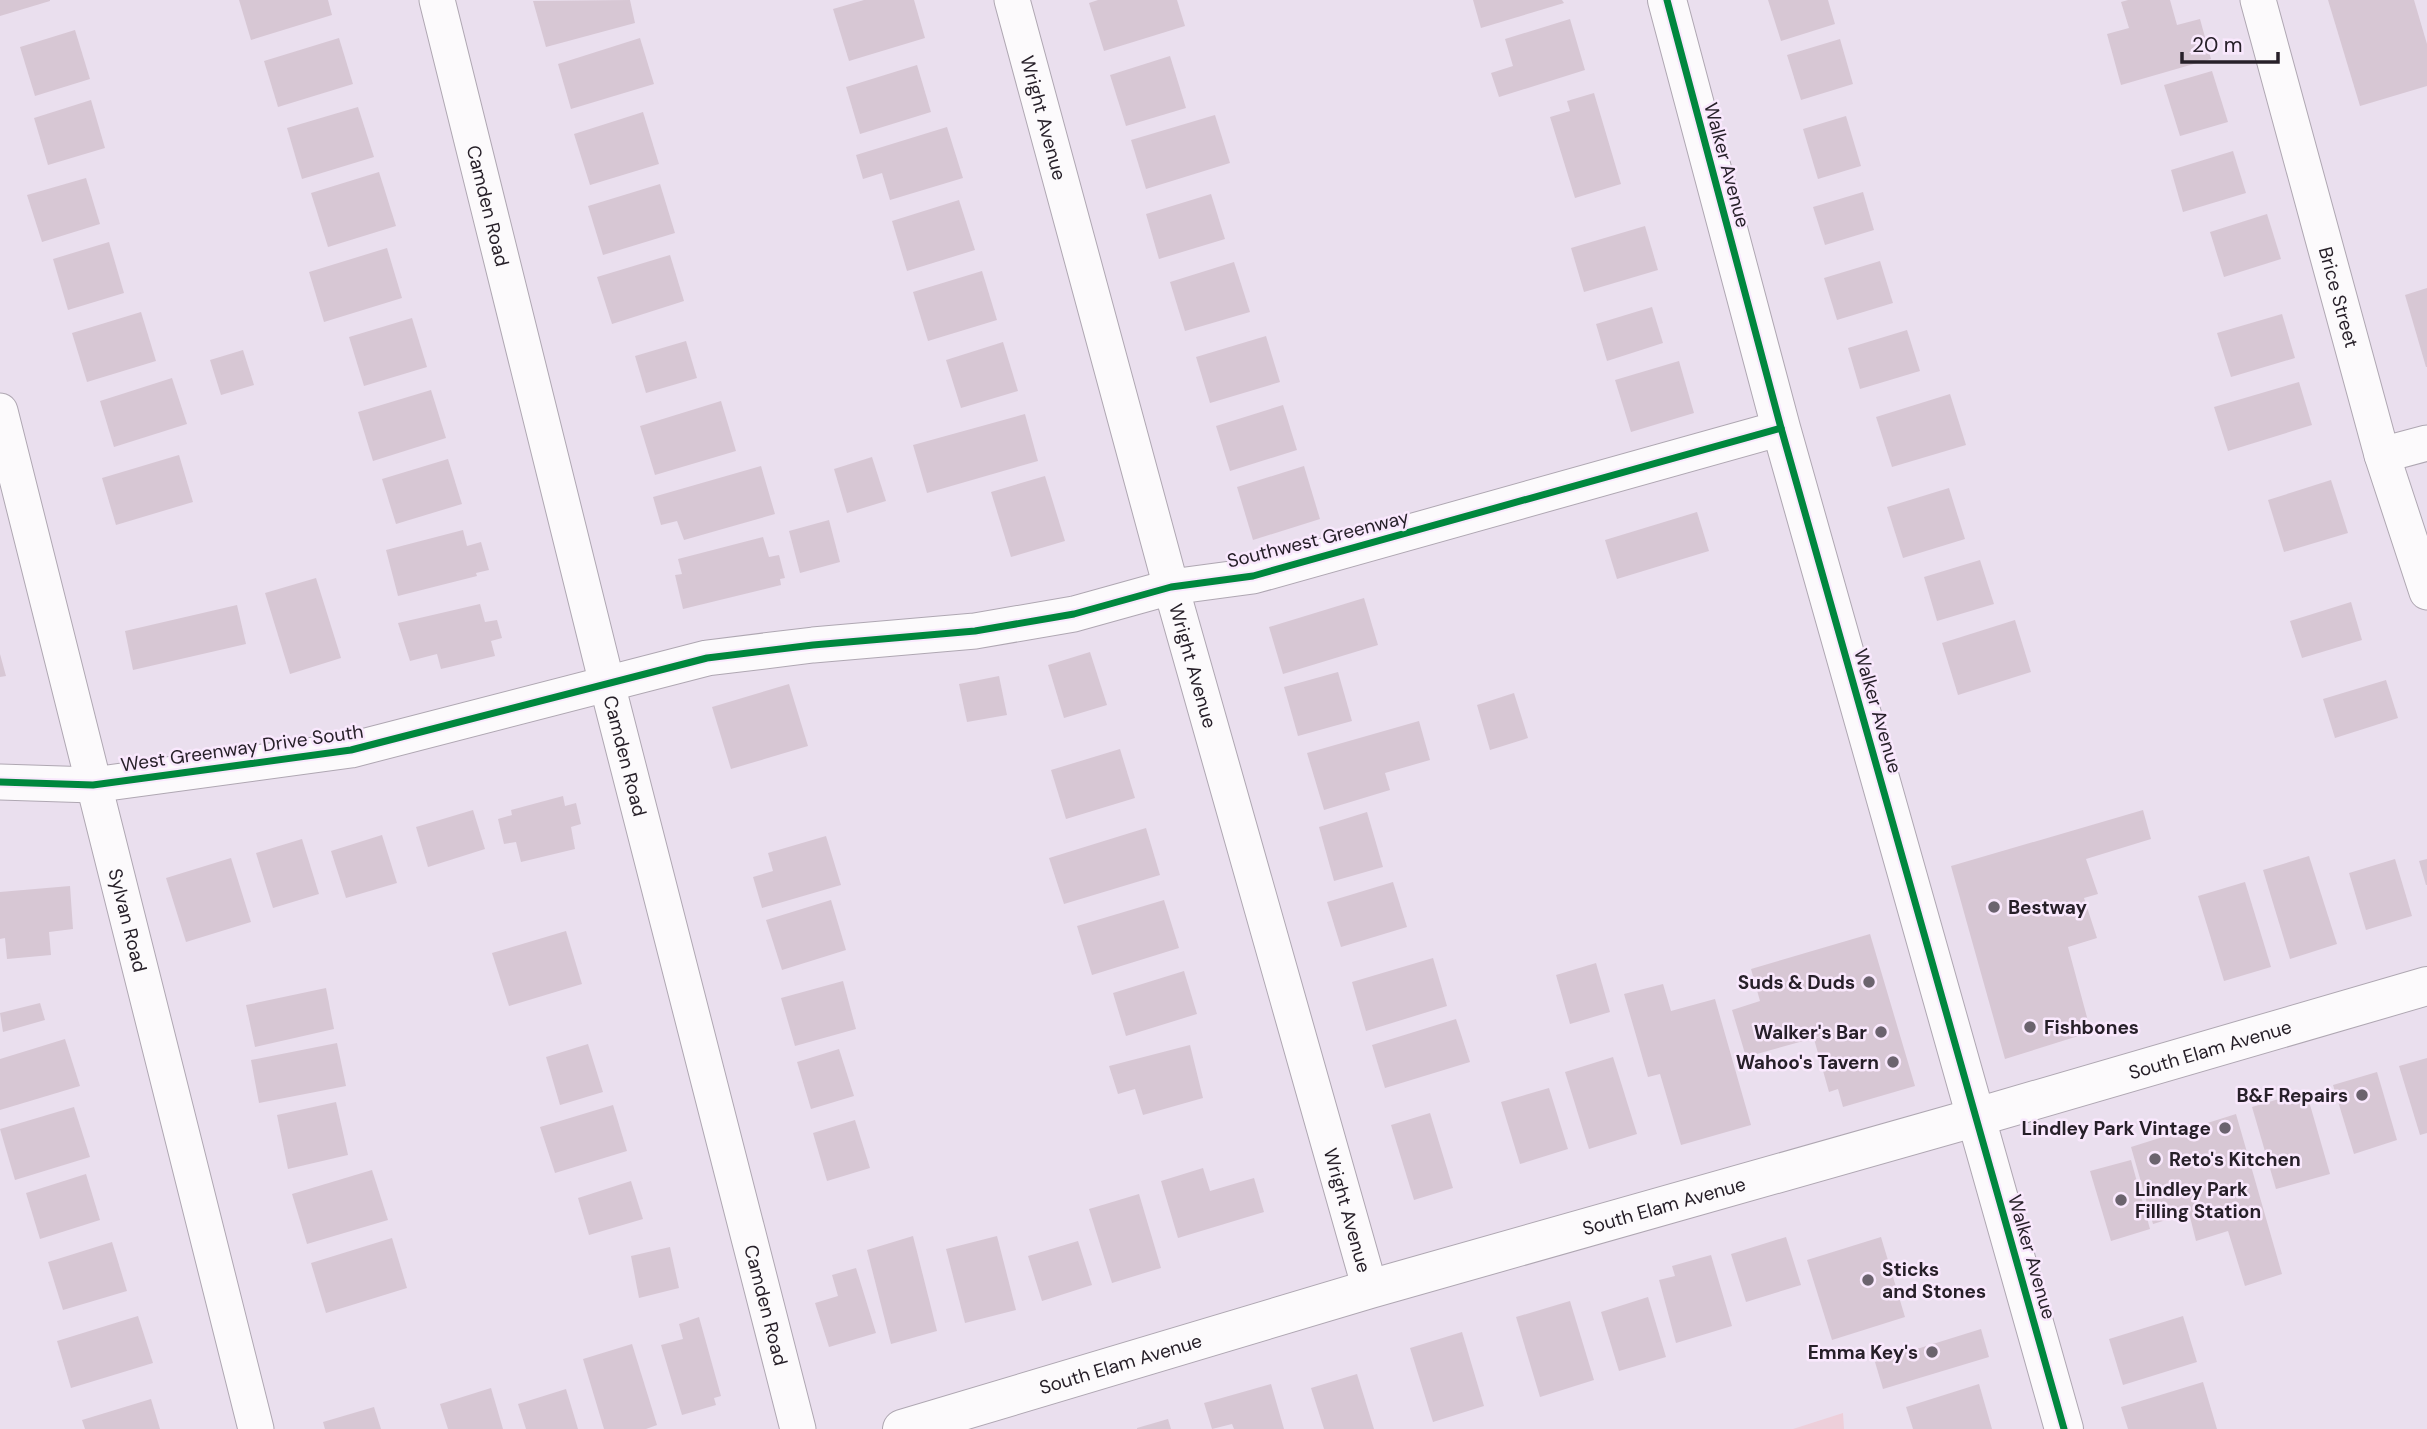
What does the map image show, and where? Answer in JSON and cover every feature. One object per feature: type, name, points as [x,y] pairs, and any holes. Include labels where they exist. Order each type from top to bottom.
[{"type":"street","name":"Camden Road","points":[[437,0],[607,684],[798,1429]]},
{"type":"street","name":"Wright Avenue","points":[[1013,0],[1171,587],[1370,1289]]},
{"type":"street","name":"Walker Avenue","points":[[1667,0],[1781,428],[2064,1429]]},
{"type":"street","name":"Brice Street","points":[[2258,0],[2382,455],[2427,592]]},
{"type":"street","name":"Sylvan Road","points":[[0,411],[256,1429]]},
{"type":"street","name":"Southwest Greenway","points":[[607,684],[707,658],[813,645],[975,631],[1074,614],[1171,587],[1253,576],[1781,428]]},
{"type":"street","points":[[2382,455],[2427,443]]},
{"type":"street","name":"West Greenway Drive South","points":[[0,782],[93,785],[351,750],[607,684]]},
{"type":"street","name":"South Elam Avenue","points":[[902,1429],[1370,1289],[2427,986]]},
{"type":"shaded area","points":[[1843,1413],[1844,1429],[1793,1429]]},
{"type":"building","points":[[0,0],[50,0],[50,1],[0,16]]},
{"type":"building","points":[[239,0],[328,0],[332,15],[251,40]]},
{"type":"building","points":[[630,0],[635,23],[546,47],[533,1]]},
{"type":"building","points":[[864,0],[914,0],[925,38],[849,61],[833,9]]},
{"type":"building","points":[[1098,0],[1177,0],[1185,26],[1104,51],[1089,3]]},
{"type":"building","points":[[1473,0],[1562,0],[1564,3],[1481,28]]},
{"type":"building","points":[[1768,0],[1828,0],[1835,24],[1781,41]]},
{"type":"building","points":[[2170,0],[2177,25],[2200,19],[2211,59],[2121,85],[2107,34],[2129,28],[2121,2]]},
{"type":"building","points":[[2328,0],[2414,0],[2427,44],[2427,86],[2360,106]]},
{"type":"building","points":[[1570,19],[1585,70],[1499,97],[1491,73],[1513,66],[1505,39]]},
{"type":"building","points":[[75,30],[90,79],[35,96],[20,47]]},
{"type":"building","points":[[339,38],[353,84],[278,107],[264,61]]},
{"type":"building","points":[[640,38],[654,84],[571,109],[558,64]]},
{"type":"building","points":[[1840,39],[1853,84],[1801,100],[1787,55]]},
{"type":"building","points":[[1170,56],[1186,108],[1126,126],[1110,75]]},
{"type":"building","points":[[917,65],[931,112],[860,134],[846,87]]},
{"type":"building","points":[[2212,71],[2228,122],[2180,136],[2164,85]]},
{"type":"building","points":[[1594,93],[1621,184],[1575,198],[1550,117],[1570,111],[1567,101]]},
{"type":"building","points":[[91,100],[105,148],[48,165],[34,118]]},
{"type":"building","points":[[358,107],[374,157],[302,179],[287,128]]},
{"type":"building","points":[[643,112],[659,164],[590,185],[574,134]]},
{"type":"building","points":[[1215,115],[1230,163],[1146,189],[1131,140]]},
{"type":"building","points":[[1846,116],[1861,166],[1818,179],[1803,129]]},
{"type":"building","points":[[947,127],[963,178],[890,200],[882,173],[863,179],[856,155]]},
{"type":"building","points":[[2233,151],[2246,193],[2183,212],[2171,170]]},
{"type":"building","points":[[379,172],[396,226],[328,247],[311,193]]},
{"type":"building","points":[[86,178],[100,224],[42,242],[27,195]]},
{"type":"building","points":[[660,184],[675,233],[603,255],[588,206]]},
{"type":"building","points":[[1863,192],[1874,230],[1825,245],[1813,207]]},
{"type":"building","points":[[1211,194],[1225,239],[1159,259],[1146,214]]},
{"type":"building","points":[[959,200],[975,250],[907,271],[892,221]]},
{"type":"building","points":[[2267,214],[2281,259],[2224,277],[2210,232]]},
{"type":"building","points":[[1645,226],[1658,270],[1584,292],[1571,248]]},
{"type":"building","points":[[109,242],[124,293],[68,310],[53,259]]},
{"type":"building","points":[[387,248],[402,298],[324,322],[309,272]]},
{"type":"building","points":[[670,255],[684,301],[612,324],[597,277]]},
{"type":"building","points":[[1880,261],[1893,303],[1837,320],[1824,278]]},
{"type":"building","points":[[1234,262],[1250,312],[1185,331],[1170,282]]},
{"type":"building","points":[[982,271],[997,320],[928,341],[913,292]]},
{"type":"building","points":[[2427,288],[2427,367],[2426,367],[2405,295]]},
{"type":"building","points":[[1652,307],[1663,343],[1607,361],[1596,324]]},
{"type":"building","points":[[141,312],[156,361],[87,382],[72,333]]},
{"type":"building","points":[[2282,314],[2295,358],[2231,377],[2217,333]]},
{"type":"building","points":[[412,318],[427,367],[364,386],[349,337]]},
{"type":"building","points":[[1907,330],[1920,371],[1860,389],[1848,348]]},
{"type":"building","points":[[1266,336],[1280,382],[1210,403],[1196,357]]},
{"type":"building","points":[[686,341],[697,378],[646,393],[635,356]]},
{"type":"building","points":[[1003,342],[1018,391],[961,408],[946,360]]},
{"type":"building","points":[[243,350],[254,385],[221,395],[210,360]]},
{"type":"building","points":[[1679,361],[1694,413],[1631,432],[1615,380]]},
{"type":"building","points":[[172,378],[187,424],[114,447],[100,401]]},
{"type":"building","points":[[2299,382],[2312,425],[2228,451],[2214,407]]},
{"type":"building","points":[[431,390],[446,438],[373,461],[358,412]]},
{"type":"building","points":[[1950,394],[1966,445],[1892,467],[1876,417]]},
{"type":"building","points":[[721,401],[736,451],[655,475],[640,426]]},
{"type":"building","points":[[1283,405],[1297,450],[1230,471],[1216,426]]},
{"type":"building","points":[[1025,414],[1038,461],[927,493],[913,445]]},
{"type":"building","points":[[179,455],[193,502],[116,525],[102,478]]},
{"type":"building","points":[[872,457],[886,501],[847,513],[834,469]]},
{"type":"building","points":[[448,459],[462,504],[396,524],[382,479]]},
{"type":"building","points":[[761,466],[775,514],[684,540],[677,521],[661,525],[653,497]]},
{"type":"building","points":[[1304,466],[1320,519],[1253,540],[1237,487]]},
{"type":"building","points":[[1045,476],[1065,541],[1011,557],[991,492]]},
{"type":"building","points":[[2331,480],[2348,533],[2284,552],[2268,500]]},
{"type":"building","points":[[1949,488],[1965,539],[1903,558],[1887,507]]},
{"type":"building","points":[[1697,512],[1709,551],[1617,579],[1605,540]]},
{"type":"building","points":[[829,520],[840,562],[800,573],[789,531]]},
{"type":"building","points":[[463,530],[467,546],[481,542],[489,570],[476,573],[477,576],[398,596],[386,550]]},
{"type":"building","points":[[763,537],[769,557],[779,555],[785,578],[780,579],[781,585],[683,609],[675,575],[682,574],[678,559]]},
{"type":"building","points":[[1980,560],[1994,604],[1937,621],[1924,577]]},
{"type":"building","points":[[316,578],[341,658],[290,674],[265,593]]},
{"type":"building","points":[[1364,598],[1378,645],[1283,674],[1269,627]]},
{"type":"building","points":[[2351,602],[2362,640],[2302,658],[2290,621]]},
{"type":"building","points":[[480,604],[485,622],[497,620],[502,638],[491,641],[495,656],[441,669],[437,654],[410,661],[398,623]]},
{"type":"building","points":[[237,605],[246,644],[133,670],[125,631]]},
{"type":"building","points":[[2015,620],[2031,672],[1958,695],[1942,643]]},
{"type":"building","points":[[1090,652],[1107,705],[1064,718],[1048,665]]},
{"type":"building","points":[[0,654],[6,676],[0,677]]},
{"type":"building","points":[[1338,672],[1352,721],[1298,736],[1284,687]]},
{"type":"building","points":[[999,676],[1007,715],[967,722],[959,684]]},
{"type":"building","points":[[2386,680],[2398,718],[2335,738],[2323,699]]},
{"type":"building","points":[[789,684],[808,746],[731,769],[712,707]]},
{"type":"building","points":[[1514,693],[1528,738],[1490,750],[1477,705]]},
{"type":"building","points":[[1419,721],[1430,760],[1385,773],[1390,790],[1324,810],[1307,753]]},
{"type":"building","points":[[1120,749],[1135,798],[1066,819],[1051,770]]},
{"type":"building","points":[[563,796],[565,806],[576,803],[581,824],[571,827],[575,849],[521,862],[516,842],[504,844],[498,819],[512,815],[511,810]]},
{"type":"building","points":[[473,810],[485,849],[428,867],[416,827]]},
{"type":"building","points":[[2143,810],[2151,839],[2086,859],[2098,894],[2084,898],[2097,938],[2068,947],[2091,1032],[2005,1059],[1951,866]]},
{"type":"building","points":[[1367,812],[1383,867],[1334,881],[1319,827]]},
{"type":"building","points":[[1146,828],[1160,875],[1064,904],[1049,858]]},
{"type":"building","points":[[382,835],[397,883],[346,898],[331,851]]},
{"type":"building","points":[[826,836],[841,885],[762,908],[753,877],[773,871],[768,853]]},
{"type":"building","points":[[302,839],[319,894],[273,908],[256,853]]},
{"type":"building","points":[[2309,856],[2337,944],[2290,959],[2263,870]]},
{"type":"building","points":[[231,858],[251,922],[186,942],[166,878]]},
{"type":"building","points":[[2395,859],[2412,916],[2366,930],[2349,873]]},
{"type":"building","points":[[2427,859],[2427,885],[2426,885],[2419,861]]},
{"type":"building","points":[[1393,882],[1407,927],[1341,947],[1327,902]]},
{"type":"building","points":[[2245,882],[2271,967],[2224,981],[2198,896]]},
{"type":"building","points":[[70,886],[73,929],[49,932],[51,955],[7,959],[5,938],[0,939],[0,892]]},
{"type":"building","points":[[831,900],[846,950],[782,970],[766,920]]},
{"type":"building","points":[[1164,900],[1179,948],[1092,975],[1077,926]]},
{"type":"building","points":[[566,931],[582,984],[509,1006],[492,953]]},
{"type":"building","points":[[1870,934],[1915,1086],[1843,1107],[1838,1089],[1829,1092],[1814,1039],[1832,1033],[1746,1057],[1732,1010],[1760,1001],[1751,969]]},
{"type":"building","points":[[1433,958],[1447,1006],[1366,1031],[1352,982]]},
{"type":"building","points":[[1596,963],[1610,1012],[1570,1024],[1556,975]]},
{"type":"building","points":[[1184,971],[1197,1014],[1126,1036],[1113,993]]},
{"type":"building","points":[[843,981],[856,1029],[795,1046],[781,998]]},
{"type":"building","points":[[1663,984],[1671,1011],[1715,999],[1751,1125],[1681,1145],[1660,1074],[1648,1077],[1624,994]]},
{"type":"building","points":[[326,988],[334,1029],[255,1047],[246,1005]]},
{"type":"building","points":[[40,1003],[45,1020],[3,1032],[0,1013]]},
{"type":"building","points":[[1456,1019],[1470,1062],[1385,1088],[1372,1045]]},
{"type":"building","points":[[65,1039],[80,1086],[0,1110],[0,1059]]},
{"type":"building","points":[[337,1043],[346,1086],[259,1103],[251,1060]]},
{"type":"building","points":[[588,1044],[603,1092],[560,1105],[546,1057]]},
{"type":"building","points":[[1190,1045],[1203,1098],[1143,1115],[1135,1089],[1118,1094],[1109,1066]]},
{"type":"building","points":[[839,1049],[854,1096],[811,1109],[797,1062]]},
{"type":"building","points":[[1613,1057],[1637,1134],[1589,1149],[1565,1072]]},
{"type":"building","points":[[2427,1058],[2427,1133],[2420,1135],[2399,1066]]},
{"type":"building","points":[[2377,1072],[2397,1140],[2354,1154],[2333,1085]]},
{"type":"building","points":[[1549,1088],[1568,1149],[1520,1164],[1501,1102]]},
{"type":"building","points":[[2306,1091],[2330,1174],[2276,1189],[2252,1107]]},
{"type":"building","points":[[336,1102],[348,1155],[288,1169],[277,1115]]},
{"type":"building","points":[[613,1105],[627,1151],[555,1173],[540,1127]]},
{"type":"building","points":[[74,1107],[90,1157],[15,1180],[0,1129]]},
{"type":"building","points":[[1430,1113],[1453,1188],[1414,1200],[1391,1125]]},
{"type":"building","points":[[2236,1114],[2282,1274],[2245,1286],[2228,1231],[2196,1241],[2189,1213],[2153,1224],[2131,1147]]},
{"type":"building","points":[[855,1120],[870,1168],[827,1181],[813,1133]]},
{"type":"building","points":[[2131,1160],[2150,1229],[2111,1241],[2090,1171]]},
{"type":"building","points":[[1203,1168],[1210,1191],[1254,1178],[1264,1212],[1178,1238],[1161,1181]]},
{"type":"building","points":[[372,1170],[388,1220],[307,1244],[292,1194]]},
{"type":"building","points":[[86,1174],[100,1220],[40,1239],[26,1193]]},
{"type":"building","points":[[631,1181],[643,1219],[589,1235],[578,1198]]},
{"type":"building","points":[[1139,1194],[1161,1268],[1112,1283],[1089,1209]]},
{"type":"building","points":[[913,1236],[937,1331],[891,1344],[867,1250]]},
{"type":"building","points":[[997,1236],[1016,1310],[965,1323],[946,1249]]},
{"type":"building","points":[[1786,1237],[1801,1285],[1746,1302],[1731,1254]]},
{"type":"building","points":[[1881,1237],[1905,1317],[1832,1340],[1807,1260]]},
{"type":"building","points":[[392,1238],[407,1288],[326,1313],[311,1263]]},
{"type":"building","points":[[1078,1241],[1092,1285],[1042,1301],[1028,1256]]},
{"type":"building","points":[[112,1242],[127,1291],[63,1310],[48,1262]]},
{"type":"building","points":[[670,1247],[679,1288],[639,1298],[631,1256]]},
{"type":"building","points":[[1711,1255],[1732,1326],[1676,1343],[1659,1280],[1675,1276],[1672,1266]]},
{"type":"building","points":[[856,1268],[876,1333],[829,1347],[815,1303],[838,1296],[832,1275]]},
{"type":"building","points":[[1648,1297],[1666,1357],[1619,1371],[1601,1312]]},
{"type":"building","points":[[1570,1301],[1594,1380],[1540,1397],[1516,1317]]},
{"type":"building","points":[[138,1316],[153,1363],[71,1388],[57,1341]]},
{"type":"building","points":[[2183,1316],[2197,1362],[2123,1385],[2109,1339]]},
{"type":"building","points":[[699,1317],[721,1396],[714,1398],[716,1405],[682,1415],[661,1345],[683,1339],[679,1324]]},
{"type":"building","points":[[1981,1329],[1989,1357],[1883,1389],[1875,1362]]},
{"type":"building","points":[[1462,1332],[1484,1406],[1433,1422],[1410,1348]]},
{"type":"building","points":[[632,1344],[657,1425],[646,1429],[604,1429],[583,1359]]},
{"type":"building","points":[[1357,1374],[1374,1429],[1324,1429],[1311,1388]]},
{"type":"building","points":[[2203,1382],[2217,1429],[2128,1429],[2121,1407]]},
{"type":"building","points":[[1271,1384],[1284,1429],[1234,1429],[1232,1424],[1212,1429],[1204,1403]]},
{"type":"building","points":[[1979,1384],[1992,1429],[1913,1429],[1906,1407]]},
{"type":"building","points":[[491,1388],[503,1429],[448,1429],[440,1404]]},
{"type":"building","points":[[566,1389],[578,1429],[526,1429],[518,1404]]},
{"type":"building","points":[[151,1399],[160,1429],[85,1429],[82,1420]]},
{"type":"building","points":[[374,1407],[381,1429],[325,1429],[323,1422]]},
{"type":"building","points":[[1168,1419],[1171,1429],[1137,1429],[1137,1428]]},
{"type":"cycle path","points":[[1667,0],[1781,428],[2064,1429]]},
{"type":"cycle path","points":[[0,782],[93,785],[351,750],[707,658],[813,645],[975,631],[1074,614],[1171,587],[1253,576],[1781,428]]},
{"type":"place","name":"Bestway","points":[[1994,907]]},
{"type":"place","name":"Suds & Duds","points":[[1869,982]]},
{"type":"place","name":"Fishbones","points":[[2030,1027]]},
{"type":"place","name":"Walker's Bar","points":[[1881,1032]]},
{"type":"place","name":"Wahoo's Tavern","points":[[1893,1062]]},
{"type":"place","name":"B&F Repairs","points":[[2362,1095]]},
{"type":"place","name":"Lindley Park Vintage","points":[[2225,1128]]},
{"type":"place","name":"Reto's Kitchen","points":[[2155,1159]]},
{"type":"place","name":"Lindley Park Filling Station","points":[[2121,1200]]},
{"type":"place","name":"Sticks and Stones","points":[[1868,1280]]},
{"type":"place","name":"Emma Key's","points":[[1932,1352]]}]
